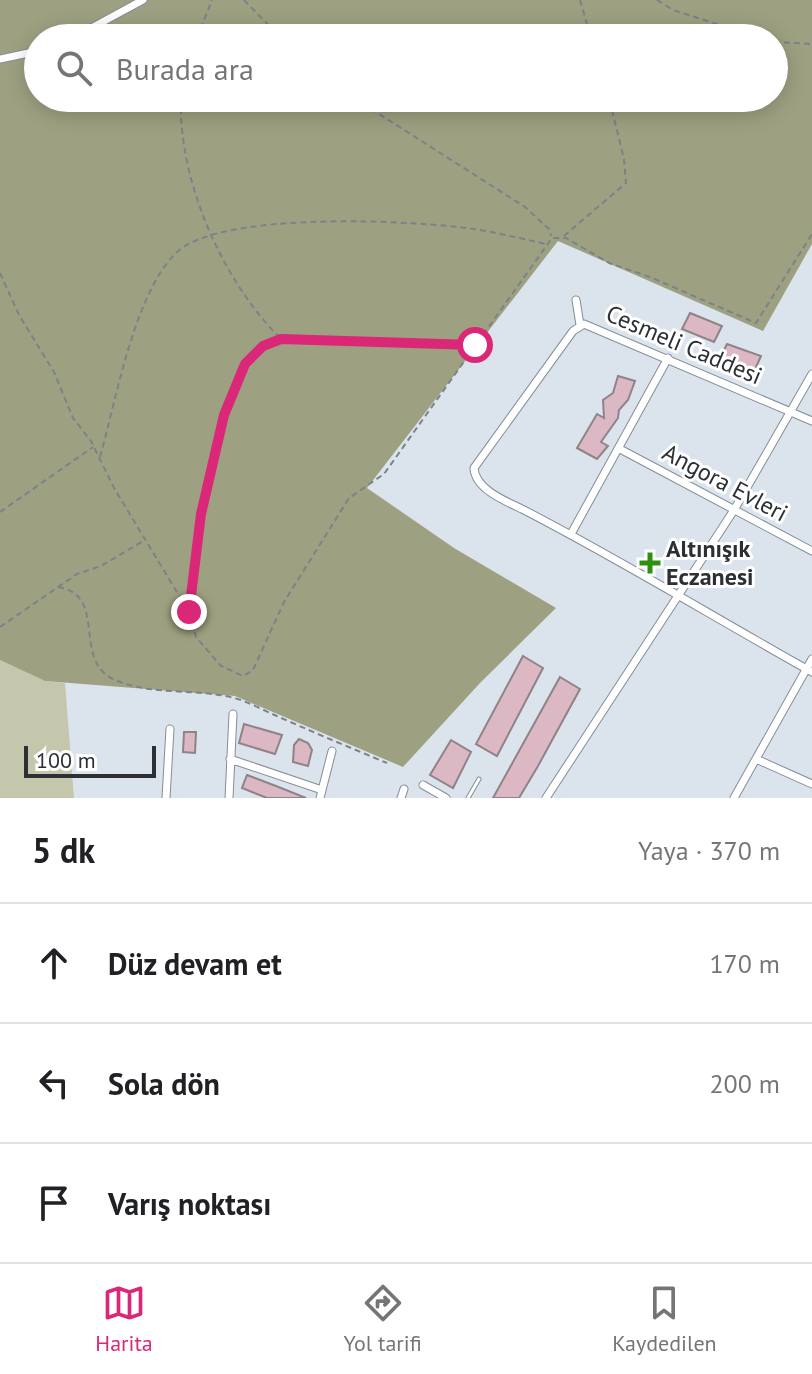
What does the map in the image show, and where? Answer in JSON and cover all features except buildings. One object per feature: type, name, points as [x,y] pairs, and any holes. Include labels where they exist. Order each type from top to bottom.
[{"type":"street","points":[[99,24],[143,0]]},
{"type":"street","points":[[0,59],[24,54]]},
{"type":"street","points":[[576,300],[580,325]]},
{"type":"street","name":"Cesmeli Caddesi","points":[[809,670],[681,594],[481,485],[474,476],[474,468],[580,325],[668,358],[812,421]]},
{"type":"street","points":[[571,534],[668,358]]},
{"type":"street","points":[[546,798],[734,510],[812,374]]},
{"type":"street","name":"Angora Evleri","points":[[620,449],[812,551]]},
{"type":"street","points":[[734,798],[809,670],[812,659]]},
{"type":"street","points":[[229,798],[233,714]]},
{"type":"street","points":[[166,798],[170,729]]},
{"type":"street","points":[[230,759],[321,794],[332,751]]},
{"type":"street","points":[[756,759],[812,784]]},
{"type":"street","points":[[423,785],[446,798]]},
{"type":"street","points":[[401,798],[404,789]]},
{"type":"lane","points":[[468,798],[479,779]]},
{"type":"path","points":[[203,24],[212,0]]},
{"type":"path","points":[[244,0],[267,24]]},
{"type":"path","points":[[580,0],[587,24]]},
{"type":"path","points":[[657,0],[673,10],[716,24]]},
{"type":"path","points":[[788,43],[812,44]]},
{"type":"path","points":[[182,112],[184,151],[208,233],[217,253],[264,323],[281,339]]},
{"type":"path","points":[[376,112],[525,207],[549,229],[552,238]]},
{"type":"path","points":[[563,237],[626,183],[624,159],[612,112]]},
{"type":"path","points":[[99,458],[121,376],[152,290],[177,251],[208,233],[268,224],[414,224],[478,229],[547,244]]},
{"type":"path","points":[[475,345],[281,339],[263,346],[245,364],[224,415],[201,514],[189,612],[190,624],[207,652],[232,673],[249,674],[284,602],[349,498],[384,474],[552,238],[563,237],[609,263],[650,277],[756,323],[812,234]]},
{"type":"path","points":[[0,273],[19,315],[54,372],[73,418],[94,446],[189,612]]},
{"type":"path","points":[[0,512],[94,446]]},
{"type":"path","points":[[0,627],[58,587],[146,539]]},
{"type":"path","points":[[58,587],[71,589],[80,596],[90,622],[91,649],[112,679],[234,698],[387,763]]},
{"type":"green space","points":[[0,0],[812,0],[812,244],[763,331],[558,241],[367,488],[454,548],[556,608],[480,683],[403,767],[235,696],[45,681],[0,660]]},
{"type":"green space","points":[[0,660],[45,681],[65,683],[74,798],[0,798]]},
{"type":"place","name":"Altınışık Eczanesi","points":[[650,563]]},
{"type":"route","points":[[189,612],[201,514],[214,452],[235,384],[254,353],[281,339],[364,339],[475,345]]}]
